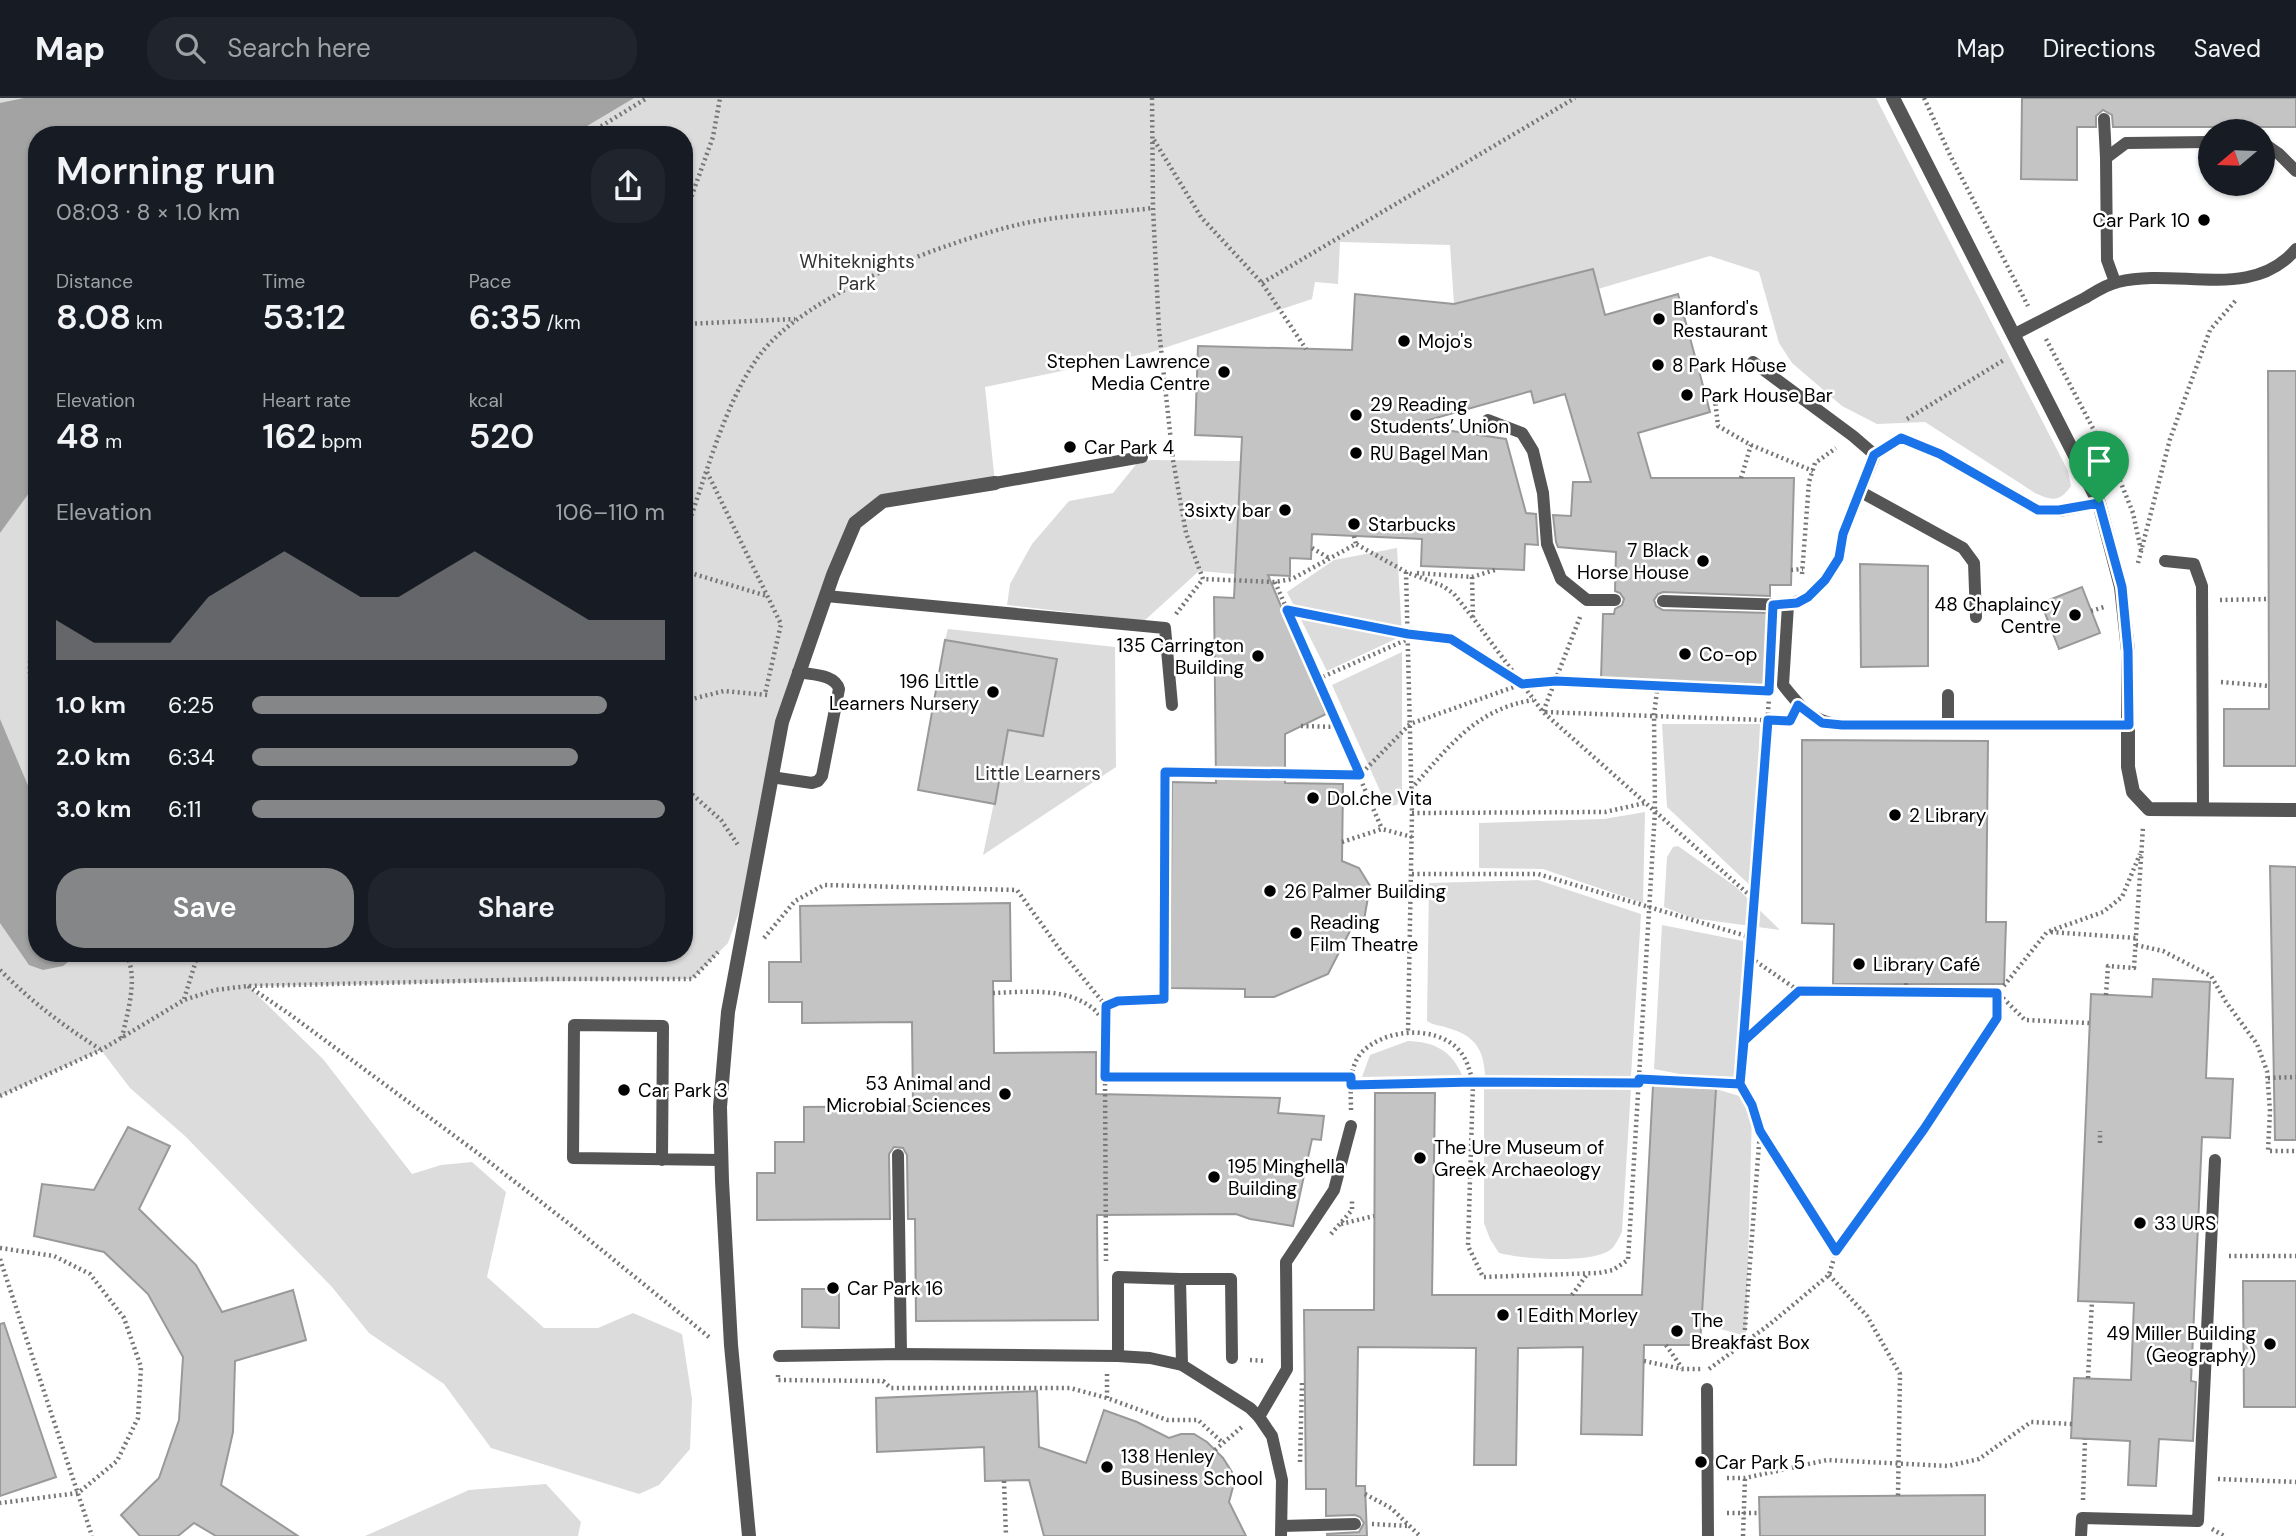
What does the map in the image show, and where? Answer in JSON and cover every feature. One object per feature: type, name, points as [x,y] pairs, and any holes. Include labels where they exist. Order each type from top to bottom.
[{"type":"street","points":[[1893,98],[2099,503],[2122,587],[2128,651],[2128,767],[2133,792],[2150,809],[2296,810]]},
{"type":"street","points":[[749,1536],[732,1345],[720,1107],[728,1012],[782,722],[825,596],[855,523],[883,501],[995,483]]},
{"type":"lane","points":[[2104,119],[2107,260],[2115,282]]},
{"type":"lane","points":[[2106,158],[2126,143],[2198,142]]},
{"type":"lane","points":[[2275,151],[2296,171]]},
{"type":"lane","points":[[2013,334],[2115,282],[2135,278],[2233,279],[2262,275],[2284,263],[2296,249]]},
{"type":"lane","points":[[1752,362],[1853,436],[1874,455]]},
{"type":"lane","points":[[1488,420],[1522,433],[1533,452],[1543,493],[1547,544],[1561,579],[1587,600],[1615,600]]},
{"type":"lane","points":[[1663,601],[1788,605],[1808,597],[1825,580],[1839,558],[1843,534],[1874,455],[1901,438],[1940,454],[2038,510],[2059,510],[2099,503]]},
{"type":"lane","points":[[995,483],[1142,457]]},
{"type":"lane","points":[[1861,492],[1963,548],[1974,563],[1976,617]]},
{"type":"lane","points":[[2165,561],[2194,564],[2202,586],[2203,810]]},
{"type":"lane","points":[[825,596],[1165,628],[1172,705]]},
{"type":"lane","points":[[1788,605],[1783,685],[1798,705],[1822,723],[2129,725]]},
{"type":"lane","points":[[771,777],[811,783],[822,776],[838,684],[831,678],[798,672]]},
{"type":"lane","points":[[1948,695],[1948,725]]},
{"type":"lane","points":[[662,1160],[663,1026],[574,1025],[573,1158],[662,1160],[721,1160]]},
{"type":"lane","points":[[1259,1417],[1287,1369],[1286,1262],[1334,1190],[1351,1126]]},
{"type":"lane","points":[[898,1155],[901,1354]]},
{"type":"lane","points":[[2081,1536],[2082,1518],[2198,1521],[2216,1160]]},
{"type":"lane","points":[[1118,1356],[1118,1278],[1231,1279],[1232,1358]]},
{"type":"lane","points":[[1180,1279],[1182,1364]]},
{"type":"lane","points":[[779,1356],[1118,1356],[1182,1364],[1250,1408],[1272,1436],[1282,1480],[1281,1531],[1361,1523]]},
{"type":"lane","points":[[1707,1389],[1708,1536]]},
{"type":"path","points":[[602,126],[648,98]]},
{"type":"path","points":[[693,192],[713,137],[720,98]]},
{"type":"path","points":[[1152,98],[1153,208],[1159,330],[1173,460],[1186,533],[1203,579]]},
{"type":"path","points":[[1262,283],[1575,98]]},
{"type":"path","points":[[1154,139],[1201,217],[1262,283],[1306,349]]},
{"type":"path","points":[[693,511],[741,384],[773,338],[796,319],[828,299],[951,244],[1023,224],[1153,208]]},
{"type":"path","points":[[2142,551],[2170,439],[2210,330],[2232,306]]},
{"type":"path","points":[[693,324],[796,319]]},
{"type":"path","points":[[1705,393],[1714,391],[1718,425],[1751,445],[1813,471]]},
{"type":"path","points":[[1741,478],[1751,445]]},
{"type":"path","points":[[707,472],[781,624],[765,694]]},
{"type":"path","points":[[1354,536],[1356,544],[1406,572],[1443,586],[1454,594],[1543,712],[1756,901]]},
{"type":"path","points":[[1203,579],[1275,582],[1292,579],[1356,544]]},
{"type":"path","points":[[1312,548],[1329,558]]},
{"type":"path","points":[[1406,572],[1472,577],[1498,569]]},
{"type":"path","points":[[1791,570],[1803,569]]},
{"type":"path","points":[[1406,572],[1412,813],[1408,1032]]},
{"type":"path","points":[[693,574],[767,596]]},
{"type":"path","points":[[1472,577],[1472,618]]},
{"type":"path","points":[[1165,628],[1203,579]]},
{"type":"path","points":[[1275,582],[1382,829]]},
{"type":"path","points":[[2202,600],[2268,599]]},
{"type":"path","points":[[1543,712],[1587,600]]},
{"type":"path","points":[[1287,610],[1408,637],[1451,639],[1522,684]]},
{"type":"path","points":[[1318,679],[1408,637]]},
{"type":"path","points":[[1106,1006],[1118,1001],[1164,999],[1165,772],[1360,775],[1409,724],[1522,684],[1556,681],[1769,691],[1756,901],[1740,1084],[1752,1105],[1760,1131],[1836,1251]]},
{"type":"path","points":[[2223,682],[2269,686]]},
{"type":"path","points":[[1351,1126],[1351,1077],[1361,1054],[1375,1043],[1408,1032],[1434,1036],[1455,1046],[1468,1062],[1473,1082],[1468,1246],[1483,1277],[1613,1270],[1628,1261],[1647,908],[1655,811],[1654,715],[1657,684]]},
{"type":"path","points":[[693,699],[724,691],[765,694],[789,701]]},
{"type":"path","points":[[1411,790],[1452,744],[1480,719],[1514,703],[1534,700]]},
{"type":"path","points":[[1543,712],[1790,721],[1798,705]]},
{"type":"path","points":[[1301,726],[1338,727]]},
{"type":"path","points":[[693,795],[721,820],[754,870]]},
{"type":"path","points":[[1412,813],[1605,812],[1646,803]]},
{"type":"path","points":[[2106,995],[2108,966],[2134,968],[2143,821]]},
{"type":"path","points":[[1342,842],[1382,829],[1412,837]]},
{"type":"path","points":[[1644,1361],[1682,1369],[1708,1370],[1770,1324],[1829,1275],[1836,1251],[1924,1129],[1997,1018],[1997,993],[2047,932],[2103,912],[2122,897],[2141,850]]},
{"type":"path","points":[[1412,874],[1538,874],[1753,938]]},
{"type":"path","points":[[761,942],[795,901],[824,885],[1017,890],[1061,951],[1106,1006],[1106,1264]]},
{"type":"path","points":[[2047,932],[2137,938]]},
{"type":"path","points":[[2136,946],[2163,951],[2211,976],[2226,1002],[2257,1044],[2267,1071],[2270,1111],[2267,1151],[2296,1152]]},
{"type":"path","points":[[0,1096],[101,1050],[184,1000],[215,990],[248,986],[548,979],[692,979],[719,952]]},
{"type":"path","points":[[1751,958],[1799,991],[1997,993],[2025,1020],[2089,1023]]},
{"type":"path","points":[[122,1038],[131,980],[129,962]]},
{"type":"path","points":[[184,1000],[196,962]]},
{"type":"path","points":[[0,970],[48,1015],[101,1050]]},
{"type":"path","points":[[1906,983],[1906,992]]},
{"type":"path","points":[[248,986],[562,1218],[718,1344]]},
{"type":"path","points":[[1744,1041],[1799,991]]},
{"type":"path","points":[[993,993],[1037,992],[1071,997],[1094,1008],[1106,1025]]},
{"type":"path","points":[[1105,1077],[1351,1077]]},
{"type":"path","points":[[2267,1078],[2296,1077]]},
{"type":"path","points":[[1351,1085],[1639,1081],[1740,1084]]},
{"type":"path","points":[[1744,1342],[1760,1131]]},
{"type":"path","points":[[2100,1132],[2100,1143]]},
{"type":"path","points":[[1340,1224],[1374,1216]]},
{"type":"path","points":[[0,1248],[54,1256],[90,1274],[124,1318],[141,1367],[138,1418],[117,1461],[78,1493],[0,1503]]},
{"type":"path","points":[[2211,1256],[2296,1256]]},
{"type":"path","points":[[0,1259],[92,1536]]},
{"type":"path","points":[[1572,1295],[1589,1272]]},
{"type":"path","points":[[1829,1275],[1867,1316],[1900,1374],[1898,1496]]},
{"type":"path","points":[[2088,1378],[2092,1301]]},
{"type":"path","points":[[1665,1345],[1682,1369]]},
{"type":"path","points":[[779,1356],[778,1380],[883,1381],[891,1388],[1070,1388],[1167,1420],[1198,1420],[1223,1443],[1215,1450]]},
{"type":"path","points":[[1107,1398],[1107,1370],[1119,1371]]},
{"type":"path","points":[[1300,1472],[1302,1380]]},
{"type":"path","points":[[1708,1481],[1745,1478],[1827,1460],[1948,1466],[1979,1459],[2031,1422],[2072,1424]]},
{"type":"path","points":[[1236,1423],[1247,1439]]},
{"type":"path","points":[[2082,1518],[2085,1439]]},
{"type":"path","points":[[1743,1536],[1745,1478]]},
{"type":"path","points":[[2200,1478],[2296,1482]]},
{"type":"path","points":[[1004,1481],[1006,1536]]},
{"type":"path","points":[[1365,1494],[1391,1508],[1420,1536]]},
{"type":"path","points":[[1726,1513],[1759,1513]]},
{"type":"path","points":[[1361,1523],[1410,1526]]},
{"type":"green space","name":"Whiteknights Park","points":[[0,98],[1876,98],[2068,471],[2071,486],[2067,491],[2059,497],[2046,498],[1925,422],[1877,424],[1842,406],[1792,363],[1779,343],[1759,272],[1710,256],[1598,289],[1593,270],[1454,304],[1450,245],[1340,242],[1338,284],[1315,282],[1312,299],[1149,353],[985,387],[995,483],[883,501],[855,523],[798,672],[754,870],[728,943],[692,979],[248,986],[323,1059],[412,1174],[441,1165],[472,1162],[506,1192],[487,1277],[544,1328],[598,1328],[633,1313],[682,1334],[692,1399],[690,1449],[659,1485],[639,1494],[491,1448],[444,1384],[369,1333],[332,1287],[185,1136],[130,1088],[101,1050],[0,1096]]},
{"type":"green space","points":[[1241,461],[1235,574],[1199,571],[1144,621],[1007,605],[1010,584],[1032,544],[1069,501],[1113,493],[1138,462]]},
{"type":"green space","points":[[1397,548],[1402,636],[1327,671],[1287,592],[1334,560]]},
{"type":"green space","name":"Little Learners","points":[[948,629],[1115,647],[1116,767],[983,855],[1005,750],[978,725],[1043,736],[1057,660],[945,640]]},
{"type":"green space","points":[[1402,652],[1402,792],[1397,805],[1387,806],[1332,685]]},
{"type":"green space","points":[[1662,724],[1760,724],[1754,889],[1667,807]]},
{"type":"green space","points":[[1645,812],[1643,903],[1543,869],[1479,868],[1479,823],[1604,819]]},
{"type":"green space","points":[[1678,846],[1736,887],[1780,930],[1692,918],[1664,907],[1667,857],[1673,847]]},
{"type":"green space","points":[[1538,880],[1641,914],[1631,1076],[1485,1076],[1480,1051],[1471,1039],[1457,1031],[1427,1021],[1429,883]]},
{"type":"green space","points":[[1662,925],[1743,941],[1742,1068],[1732,1077],[1690,1076],[1654,1069]]},
{"type":"green space","points":[[1408,1041],[1426,1043],[1441,1049],[1453,1059],[1462,1075],[1362,1077],[1370,1055]]},
{"type":"green space","points":[[1484,1086],[1631,1088],[1622,1232],[1610,1250],[1572,1259],[1499,1253],[1484,1223]]},
{"type":"green space","points":[[1716,1089],[1746,1098],[1752,1114],[1746,1336],[1702,1324]]},
{"type":"green space","points":[[546,1484],[581,1522],[578,1536],[365,1536],[469,1490]]},
{"type":"shaded area","points":[[24,98],[634,98],[587,126],[28,126],[28,494],[0,533],[0,103]]},
{"type":"shaded area","points":[[0,719],[28,786],[28,962],[68,962],[63,966],[43,970],[29,965],[0,923]]},
{"type":"building","points":[[2022,98],[2296,98],[2296,127],[2275,127],[2275,119],[2198,119],[2198,127],[2113,127],[2112,115],[2103,110],[2096,116],[2096,127],[2077,127],[2077,180],[2021,179]]},
{"type":"building","points":[[1593,269],[1605,315],[1678,294],[1710,412],[1638,433],[1651,478],[1794,478],[1791,585],[1770,585],[1770,596],[1663,592],[1654,600],[1656,606],[1663,610],[1769,613],[1765,685],[1601,679],[1603,614],[1614,614],[1624,599],[1615,591],[1616,552],[1558,547],[1556,542],[1553,515],[1571,516],[1573,482],[1591,482],[1565,394],[1534,403],[1531,391],[1411,425],[1506,439],[1526,513],[1536,514],[1538,545],[1525,544],[1524,570],[1421,566],[1422,539],[1312,534],[1311,559],[1290,558],[1290,576],[1268,575],[1326,714],[1285,734],[1285,783],[1343,784],[1342,861],[1359,868],[1370,886],[1364,920],[1353,925],[1328,974],[1274,997],[1245,997],[1245,989],[1170,988],[1172,782],[1216,783],[1214,597],[1234,598],[1242,437],[1195,435],[1198,346],[1352,350],[1355,294],[1454,304]]},
{"type":"building","points":[[2268,371],[2296,371],[2296,766],[2224,766],[2224,709],[2269,709]]},
{"type":"building","points":[[1860,564],[1928,566],[1928,666],[1861,667]]},
{"type":"building","points":[[2082,587],[2100,633],[2059,649],[2041,603]]},
{"type":"building","name":"196 Little Learners Nursery","points":[[945,640],[1057,659],[1043,736],[1008,730],[995,804],[918,790]]},
{"type":"building","name":"2 Library","points":[[1802,740],[1988,741],[1986,922],[2006,922],[2004,984],[1833,984],[1834,924],[1802,923]]},
{"type":"building","points":[[2270,866],[2296,867],[2296,1140],[2275,1140]]},
{"type":"building","points":[[1010,903],[1011,981],[993,981],[994,1053],[1096,1052],[1096,1094],[1280,1098],[1278,1113],[1324,1116],[1321,1140],[1312,1139],[1293,1226],[1236,1214],[1097,1215],[1098,1320],[916,1321],[915,1219],[908,1219],[907,1155],[903,1148],[894,1147],[889,1154],[890,1219],[757,1220],[757,1173],[775,1173],[775,1142],[804,1142],[804,1107],[913,1106],[912,1022],[802,1023],[802,1002],[769,1002],[769,962],[801,962],[800,906]]},
{"type":"building","name":"33 URS","points":[[2153,979],[2210,982],[2206,1078],[2233,1079],[2230,1138],[2202,1137],[2191,1381],[2196,1382],[2193,1441],[2159,1439],[2156,1486],[2128,1485],[2130,1441],[2071,1438],[2074,1378],[2131,1380],[2134,1303],[2078,1301],[2091,994],[2152,997]]},
{"type":"building","name":"1 Edith Morley","points":[[1653,1085],[1716,1089],[1700,1345],[1644,1345],[1642,1435],[1581,1434],[1583,1347],[1518,1348],[1516,1465],[1474,1465],[1476,1348],[1358,1347],[1356,1486],[1365,1486],[1367,1536],[1327,1536],[1359,1532],[1364,1523],[1355,1515],[1326,1516],[1326,1489],[1306,1489],[1304,1310],[1374,1310],[1375,1093],[1435,1093],[1432,1295],[1642,1295]]},
{"type":"building","points":[[128,1127],[170,1146],[139,1209],[196,1265],[222,1312],[293,1290],[306,1340],[235,1361],[233,1432],[221,1485],[298,1536],[216,1536],[194,1523],[178,1536],[140,1536],[121,1515],[159,1478],[179,1420],[183,1357],[148,1294],[104,1252],[34,1236],[42,1184],[94,1190]]},
{"type":"building","name":"49 Miller Building (Geography)","points":[[2243,1281],[2296,1281],[2296,1407],[2244,1407]]},
{"type":"building","points":[[802,1289],[839,1289],[839,1328],[802,1327]]},
{"type":"building","points":[[4,1323],[56,1477],[0,1496],[0,1324]]},
{"type":"building","name":"138 Henley Business School","points":[[1037,1391],[1039,1447],[1086,1463],[1104,1410],[1169,1438],[1194,1434],[1207,1442],[1232,1472],[1233,1487],[1229,1502],[1246,1536],[1044,1536],[1029,1480],[985,1481],[984,1447],[877,1452],[876,1398]]},
{"type":"building","points":[[1985,1495],[1985,1536],[1760,1536],[1759,1497]]},
{"type":"place","name":"Car Park 10","points":[[2204,220]]},
{"type":"place","name":"Blanford's Restaurant","points":[[1659,319]]},
{"type":"place","name":"Mojo's","points":[[1404,341]]},
{"type":"place","name":"8 Park House","points":[[1658,365]]},
{"type":"place","name":"Stephen Lawrence Media Centre","points":[[1224,372]]},
{"type":"place","name":"Park House Bar","points":[[1687,395]]},
{"type":"place","name":"29 Reading Students’ Union","points":[[1356,415]]},
{"type":"place","name":"Car Park 4","points":[[1070,447]]},
{"type":"place","name":"RU Bagel Man","points":[[1356,453]]},
{"type":"place","name":"3sixty bar","points":[[1285,510]]},
{"type":"place","name":"Starbucks","points":[[1354,524]]},
{"type":"place","name":"7 Black Horse House","points":[[1703,561]]},
{"type":"place","name":"48 Chaplaincy Centre","points":[[2075,615]]},
{"type":"place","name":"Co-op","points":[[1685,654]]},
{"type":"place","name":"135 Carrington Building","points":[[1258,656]]},
{"type":"place","name":"196 Little Learners Nursery","points":[[993,692]]},
{"type":"place","name":"Dol.che Vita","points":[[1313,798]]},
{"type":"place","name":"2 Library","points":[[1895,815]]},
{"type":"place","name":"26 Palmer Building","points":[[1270,891]]},
{"type":"place","name":"Reading Film Theatre","points":[[1296,933]]},
{"type":"place","name":"Library Café","points":[[1859,964]]},
{"type":"place","name":"Car Park 3","points":[[624,1090]]},
{"type":"place","name":"53 Animal and Microbial Sciences","points":[[1005,1094]]},
{"type":"place","name":"The Ure Museum of Greek Archaeology","points":[[1420,1158]]},
{"type":"place","name":"195 Minghella Building","points":[[1214,1177]]},
{"type":"place","name":"33 URS","points":[[2140,1223]]},
{"type":"place","name":"Car Park 16","points":[[833,1288]]},
{"type":"place","name":"1 Edith Morley","points":[[1503,1315]]},
{"type":"place","name":"The Breakfast Box","points":[[1677,1331]]},
{"type":"place","name":"49 Miller Building (Geography)","points":[[2270,1344]]},
{"type":"place","name":"Car Park 5","points":[[1701,1462]]},
{"type":"place","name":"138 Henley Business School","points":[[1107,1467]]},
{"type":"route","points":[[2099,503],[2059,510],[2038,510],[1940,454],[1901,438],[1874,455],[1843,534],[1839,558],[1825,580],[1808,597],[1797,603],[1773,605],[1769,691],[1556,681],[1522,684],[1451,639],[1408,634],[1287,610],[1360,775],[1165,772],[1164,999],[1118,1001],[1106,1006],[1105,1077],[1351,1077],[1351,1085],[1473,1082],[1639,1083],[1639,1079],[1740,1084],[1744,1041],[1799,991],[1997,993],[1997,1018],[1924,1129],[1836,1251],[1760,1131],[1752,1105],[1740,1084],[1768,720],[1790,721],[1798,705],[1822,723],[1842,725],[2129,725],[2128,651],[2122,587],[2099,503]]}]
